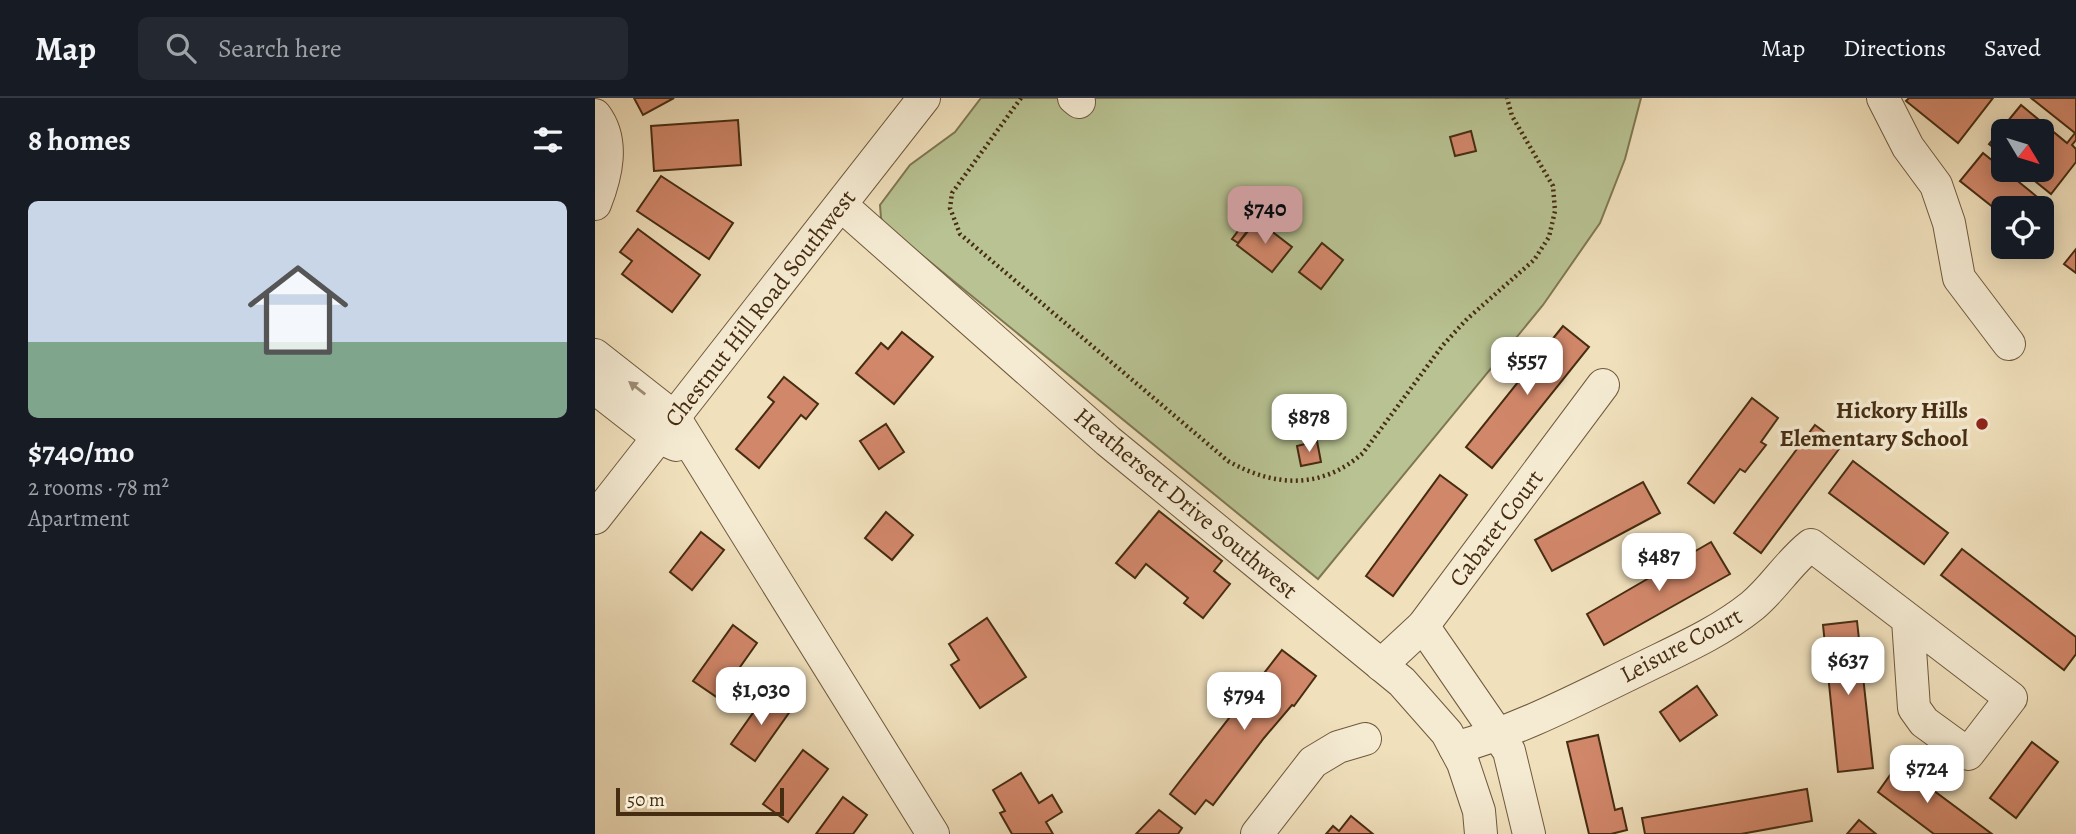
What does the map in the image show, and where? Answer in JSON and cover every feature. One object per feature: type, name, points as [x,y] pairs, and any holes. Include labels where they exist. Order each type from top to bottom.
[{"type":"street","name":"Chestnut Hill Road Southwest","points":[[595,518],[925,98]]},
{"type":"street","points":[[1882,98],[1908,147],[1936,185],[1949,223],[1959,278],[2009,344]]},
{"type":"street","points":[[595,115],[607,146],[607,156],[606,176],[595,204]]},
{"type":"street","name":"Heathersett Drive Southwest","points":[[841,205],[1108,441],[1381,665],[1428,708],[1455,748],[1472,789],[1481,834]]},
{"type":"street","points":[[599,374],[666,427],[694,453],[716,482],[933,834]]},
{"type":"street","name":"Cabaret Court","points":[[1381,665],[1423,626],[1603,385]]},
{"type":"street","name":"Leisure Court","points":[[1455,748],[1498,736],[1719,630],[1754,605],[1795,557],[1811,545],[2011,698],[1968,754],[1924,722],[1914,708],[1908,620]]},
{"type":"street","points":[[1423,626],[1509,751],[1516,771],[1529,834]]},
{"type":"street","points":[[1257,834],[1313,762],[1338,747],[1365,739]]},
{"type":"path","points":[[1021,98],[952,193],[950,208],[960,234],[1228,461],[1257,476],[1291,482],[1322,479],[1350,464],[1363,453],[1443,345],[1543,248],[1553,224],[1553,186],[1513,116],[1507,98]]},
{"type":"green space","points":[[981,98],[1641,98],[1625,159],[1600,223],[1543,305],[1318,579],[885,225],[881,218],[880,205],[910,165],[955,132]]},
{"type":"building","points":[[634,98],[674,98],[643,115]]},
{"type":"building","points":[[1909,98],[1993,98],[1958,143],[1906,101]]},
{"type":"building","points":[[2031,98],[2076,98],[2076,140],[2072,145],[2076,149],[2076,162],[2051,194],[2036,182],[2055,182],[2055,133],[2067,143],[2075,133]]},
{"type":"building","points":[[2021,105],[2038,119],[2010,119]]},
{"type":"building","points":[[738,120],[741,165],[654,171],[651,126]]},
{"type":"building","points":[[1471,131],[1476,151],[1455,156],[1450,137]]},
{"type":"building","points":[[1983,153],[1991,159],[1991,182],[2019,182],[2036,196],[1991,196],[1991,206],[1960,181]]},
{"type":"building","points":[[661,176],[733,223],[709,259],[637,211]]},
{"type":"building","points":[[1250,215],[1256,220],[1238,243],[1232,239]]},
{"type":"building","points":[[1257,220],[1292,247],[1272,272],[1237,245]]},
{"type":"building","points":[[638,229],[700,275],[672,312],[622,274],[632,261],[620,252]]},
{"type":"building","points":[[1322,243],[1343,260],[1321,289],[1299,272]]},
{"type":"building","points":[[2076,249],[2076,273],[2064,264]]},
{"type":"building","points":[[1563,326],[1589,347],[1492,468],[1466,447]]},
{"type":"building","points":[[902,332],[933,357],[894,404],[856,373],[881,343],[888,349]]},
{"type":"building","points":[[784,377],[818,404],[806,419],[801,415],[759,468],[736,449],[774,402],[768,397]]},
{"type":"building","points":[[1752,398],[1778,418],[1761,442],[1766,445],[1745,472],[1740,469],[1714,503],[1688,483]]},
{"type":"building","points":[[886,424],[904,452],[879,469],[860,441]]},
{"type":"building","points":[[1815,425],[1842,445],[1761,553],[1734,533]]},
{"type":"building","points":[[1317,441],[1321,462],[1301,466],[1297,446]]},
{"type":"building","points":[[1853,461],[1948,533],[1924,564],[1829,493]]},
{"type":"building","points":[[1440,475],[1467,495],[1393,596],[1366,576]]},
{"type":"building","points":[[1643,482],[1660,513],[1552,571],[1535,540]]},
{"type":"building","points":[[1159,511],[1222,561],[1214,571],[1230,584],[1203,618],[1184,603],[1188,598],[1146,564],[1135,578],[1116,563]]},
{"type":"building","points":[[886,512],[913,535],[892,560],[865,538]]},
{"type":"building","points":[[701,532],[724,550],[692,590],[670,572]]},
{"type":"building","points":[[1711,542],[1730,574],[1604,645],[1587,614]]},
{"type":"building","points":[[1962,549],[2076,637],[2076,654],[2064,670],[1941,575]]},
{"type":"building","points":[[987,618],[1026,677],[980,708],[951,665],[959,660],[949,644]]},
{"type":"building","points":[[1857,621],[1873,768],[1838,772],[1823,625]]},
{"type":"building","points":[[733,625],[757,643],[718,698],[693,681]]},
{"type":"building","points":[[1282,650],[1316,676],[1213,805],[1206,800],[1195,814],[1170,794]]},
{"type":"building","points":[[1697,686],[1717,715],[1680,741],[1660,712]]},
{"type":"building","points":[[767,693],[791,710],[755,761],[731,744]]},
{"type":"building","points":[[1598,735],[1615,810],[1622,808],[1627,830],[1611,834],[1589,834],[1567,742]]},
{"type":"building","points":[[2032,742],[2058,762],[2016,818],[1990,798]]},
{"type":"building","points":[[803,750],[828,769],[788,822],[763,804]]},
{"type":"building","points":[[1898,764],[1992,834],[1934,834],[1878,792]]},
{"type":"building","points":[[1021,773],[1039,803],[1052,795],[1062,812],[1046,822],[1053,834],[1012,834],[1000,813],[1005,811],[993,790]]},
{"type":"building","points":[[1807,789],[1812,821],[1741,834],[1645,834],[1642,818]]},
{"type":"building","points":[[843,797],[867,815],[853,834],[816,834]]},
{"type":"building","points":[[1159,810],[1182,828],[1178,834],[1136,834]]},
{"type":"building","points":[[1351,816],[1373,834],[1326,834],[1333,826],[1339,831]]},
{"type":"building","points":[[1859,820],[1876,834],[1847,834]]},
{"type":"place","name":"Hickory Hills Elementary School","points":[[1982,424]]}]
